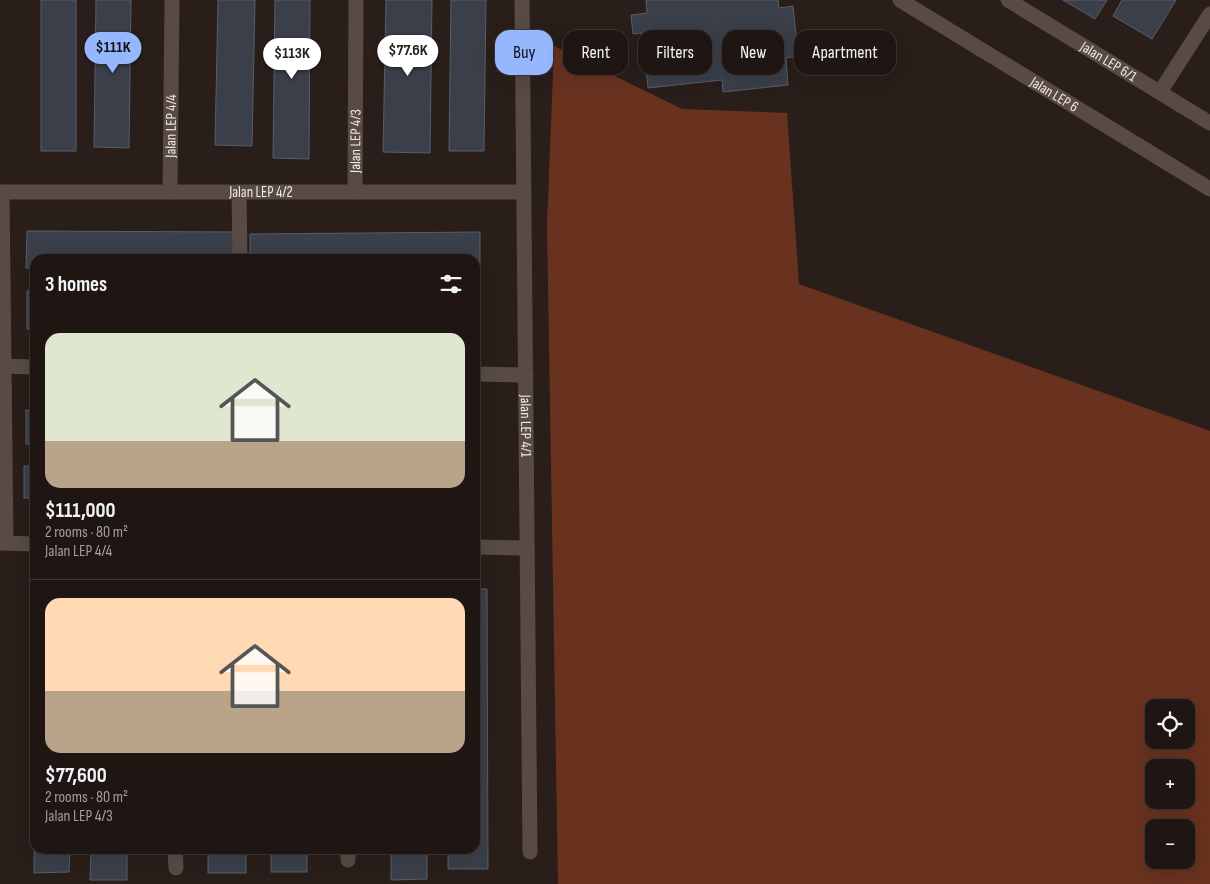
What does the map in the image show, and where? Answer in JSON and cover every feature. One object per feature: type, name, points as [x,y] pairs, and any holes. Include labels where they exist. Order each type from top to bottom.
[{"type":"street","name":"Jalan LEP 4/4","points":[[170,192],[172,0]]},
{"type":"street","name":"Jalan LEP 4/3","points":[[354,192],[356,0]]},
{"type":"street","name":"Jalan LEP 4/1","points":[[522,0],[530,852]]},
{"type":"street","name":"Jalan LEP 6","points":[[900,0],[1210,189]]},
{"type":"street","name":"Jalan LEP 6/1","points":[[1008,0],[1210,123]]},
{"type":"street","points":[[1160,92],[1210,14]]},
{"type":"street","name":"Jalan LEP 4/2","points":[[1,192],[524,192]]},
{"type":"street","points":[[1,192],[3,543],[30,544]]},
{"type":"street","points":[[239,192],[240,254]]},
{"type":"street","points":[[2,366],[30,367]]},
{"type":"street","points":[[480,374],[526,375]]},
{"type":"street","points":[[480,547],[527,548]]},
{"type":"street","points":[[175,854],[176,868]]},
{"type":"shaded area","points":[[554,46],[563,50],[563,75],[613,75],[682,109],[787,113],[799,284],[1210,431],[1210,884],[558,884],[547,225]]},
{"type":"building","points":[[41,0],[76,0],[76,151],[41,151]]},
{"type":"building","points":[[96,0],[131,0],[129,148],[94,147]]},
{"type":"building","points":[[218,0],[255,0],[252,146],[215,145]]},
{"type":"building","points":[[275,0],[310,0],[309,159],[273,158]]},
{"type":"building","points":[[386,0],[432,0],[430,153],[383,152]]},
{"type":"building","points":[[451,0],[486,0],[484,151],[449,151]]},
{"type":"building","points":[[646,0],[778,0],[779,8],[793,6],[795,30],[794,57],[786,58],[788,85],[723,92],[722,80],[648,88],[647,75],[712,75],[712,30],[638,30],[638,33],[633,34],[631,15],[647,13]]},
{"type":"building","points":[[1063,0],[1107,0],[1095,19]]},
{"type":"building","points":[[1122,0],[1176,0],[1152,39],[1113,16]]},
{"type":"building","points":[[27,231],[236,232],[235,254],[30,254],[30,268],[26,268]]},
{"type":"building","points":[[480,232],[480,254],[250,254],[250,234]]},
{"type":"building","points":[[27,291],[30,291],[30,329],[27,329]]},
{"type":"building","points":[[26,410],[30,410],[30,444],[26,444]]},
{"type":"building","points":[[24,466],[30,466],[30,498],[24,498]]},
{"type":"building","points":[[480,589],[487,589],[488,869],[448,869],[448,854],[480,854]]},
{"type":"building","points":[[34,854],[70,854],[69,872],[34,873]]},
{"type":"building","points":[[91,854],[127,854],[127,880],[90,880]]},
{"type":"building","points":[[208,854],[246,854],[246,873],[208,873]]},
{"type":"building","points":[[271,854],[307,854],[307,872],[271,872]]},
{"type":"building","points":[[391,854],[427,854],[427,879],[391,880]]}]
